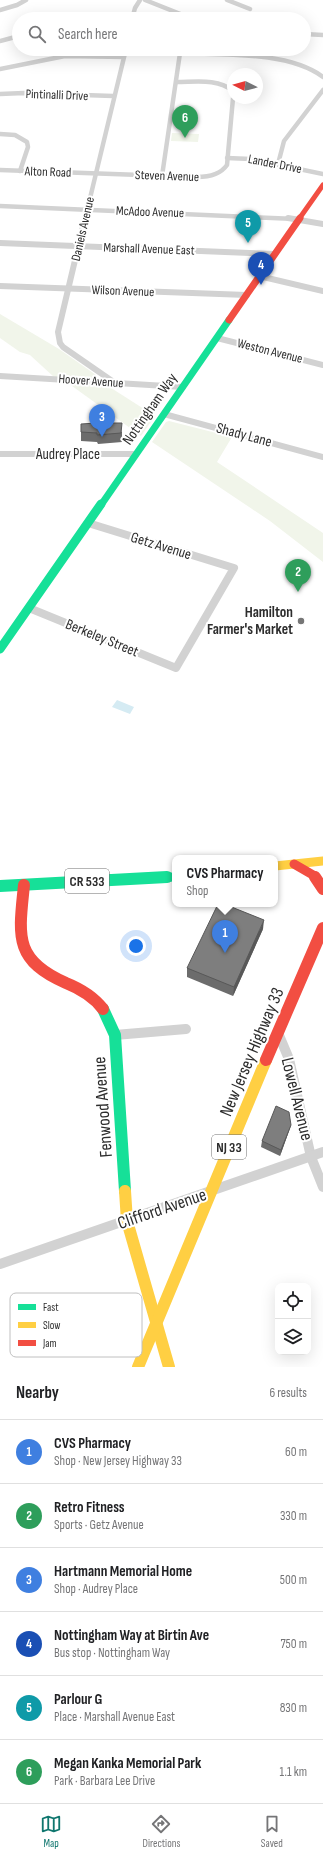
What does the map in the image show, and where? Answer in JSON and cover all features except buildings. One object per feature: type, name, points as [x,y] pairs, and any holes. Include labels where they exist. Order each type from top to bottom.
[{"type":"street","points":[[0,10],[17,5],[26,0]]},
{"type":"street","points":[[134,12],[140,0]]},
{"type":"street","points":[[145,0],[175,12]]},
{"type":"street","points":[[227,0],[250,9]]},
{"type":"street","points":[[311,34],[323,35]]},
{"type":"street","points":[[0,41],[12,38]]},
{"type":"street","points":[[0,69],[65,56],[124,57]]},
{"type":"street","points":[[162,176],[180,56]]},
{"type":"street","points":[[221,56],[289,61],[321,72],[323,77]]},
{"type":"street","name":"Daniels Avenue","points":[[116,383],[63,347],[60,343],[58,332],[88,210],[113,96],[124,57]]},
{"type":"street","points":[[177,82],[212,83],[226,86]]},
{"type":"street","points":[[278,164],[284,141],[323,90]]},
{"type":"street","name":"Pintinalli Drive","points":[[0,94],[24,93],[113,96]]},
{"type":"street","points":[[227,158],[232,104]]},
{"type":"street","points":[[0,134],[15,135],[27,142],[28,147],[20,171]]},
{"type":"street","name":"Steven Avenue","points":[[96,174],[202,177],[213,175],[225,168],[227,158]]},
{"type":"street","name":"Lander Drive","points":[[227,158],[251,159],[323,174]]},
{"type":"street","name":"Alton Road","points":[[0,170],[96,174]]},
{"type":"street","name":"Nottingham Way","points":[[0,649],[323,185]]},
{"type":"street","name":"McAdoo Avenue","points":[[0,206],[299,219],[323,224]]},
{"type":"street","name":"Marshall Avenue East","points":[[0,243],[275,254]]},
{"type":"street","points":[[260,276],[323,291]]},
{"type":"street","name":"Wilson Avenue","points":[[0,286],[247,295]]},
{"type":"street","name":"Weston Avenue","points":[[217,338],[323,365]]},
{"type":"street","name":"Hoover Avenue","points":[[0,376],[183,387]]},
{"type":"street","name":"Shady Lane","points":[[164,414],[323,457]]},
{"type":"street","name":"Audrey Place","points":[[0,454],[136,454]]},
{"type":"street","name":"Getz Avenue","points":[[88,523],[234,568],[176,668]]},
{"type":"street","name":"Berkeley Street","points":[[29,608],[176,668]]},
{"type":"street","points":[[278,866],[323,861]]},
{"type":"street","points":[[294,864],[313,875],[323,889]]},
{"type":"street","name":"CR 533","points":[[0,886],[172,877]]},
{"type":"street","name":"Fenwood Avenue","points":[[24,885],[21,934],[28,957],[45,975],[57,982],[84,991],[94,999],[104,1009],[115,1035],[127,1221],[169,1367]]},
{"type":"street","name":"New Jersey Highway 33","points":[[138,1367],[323,928]]},
{"type":"street","points":[[115,1035],[186,1029]]},
{"type":"street","name":"Lowell Avenue","points":[[278,1033],[289,1059],[311,1156],[323,1187]]},
{"type":"street","name":"Clifford Avenue","points":[[0,1264],[323,1152]]},
{"type":"shaded area","points":[[172,133],[199,134],[198,142],[171,141]]},
{"type":"shaded area","points":[[0,314],[59,349],[96,375],[96,378],[54,377],[30,355],[20,352],[0,338]]},
{"type":"shaded area","points":[[68,383],[108,386],[155,416],[141,436]]},
{"type":"shaded area","points":[[169,421],[232,437],[217,462],[323,533],[323,562],[270,521],[152,442],[166,422]]},
{"type":"water","points":[[117,700],[134,707],[130,714],[112,707]]},
{"type":"traffic: fast","points":[[0,649],[229,320]]},
{"type":"traffic: fast","points":[[0,886],[172,877]]},
{"type":"traffic: fast","points":[[103,1009],[115,1035],[125,1191]]},
{"type":"traffic: slow","points":[[278,866],[323,861]]},
{"type":"traffic: slow","points":[[138,1367],[266,1060]]},
{"type":"traffic: slow","points":[[125,1191],[127,1221],[169,1367]]},
{"type":"traffic: jam","points":[[229,320],[323,185]]},
{"type":"traffic: jam","points":[[294,864],[313,875],[323,889]]},
{"type":"traffic: jam","points":[[24,885],[21,932],[27,956],[36,966],[48,975],[87,993],[96,1000],[103,1009]]},
{"type":"traffic: jam","points":[[266,1060],[323,928]]},
{"type":"place","name":"Megan Kanka Memorial Park","points":[[185,138]]},
{"type":"place","name":"Parlour G","points":[[248,243]]},
{"type":"place","name":"Nottingham Way at Birtin Ave","points":[[261,285]]},
{"type":"place","name":"Hartmann Memorial Home","points":[[102,437]]},
{"type":"place","name":"Retro Fitness","points":[[298,592]]},
{"type":"place","name":"Hamilton Farmer's Market","points":[[301,621]]},
{"type":"place","name":"CVS Pharmacy","points":[[225,953]]}]
